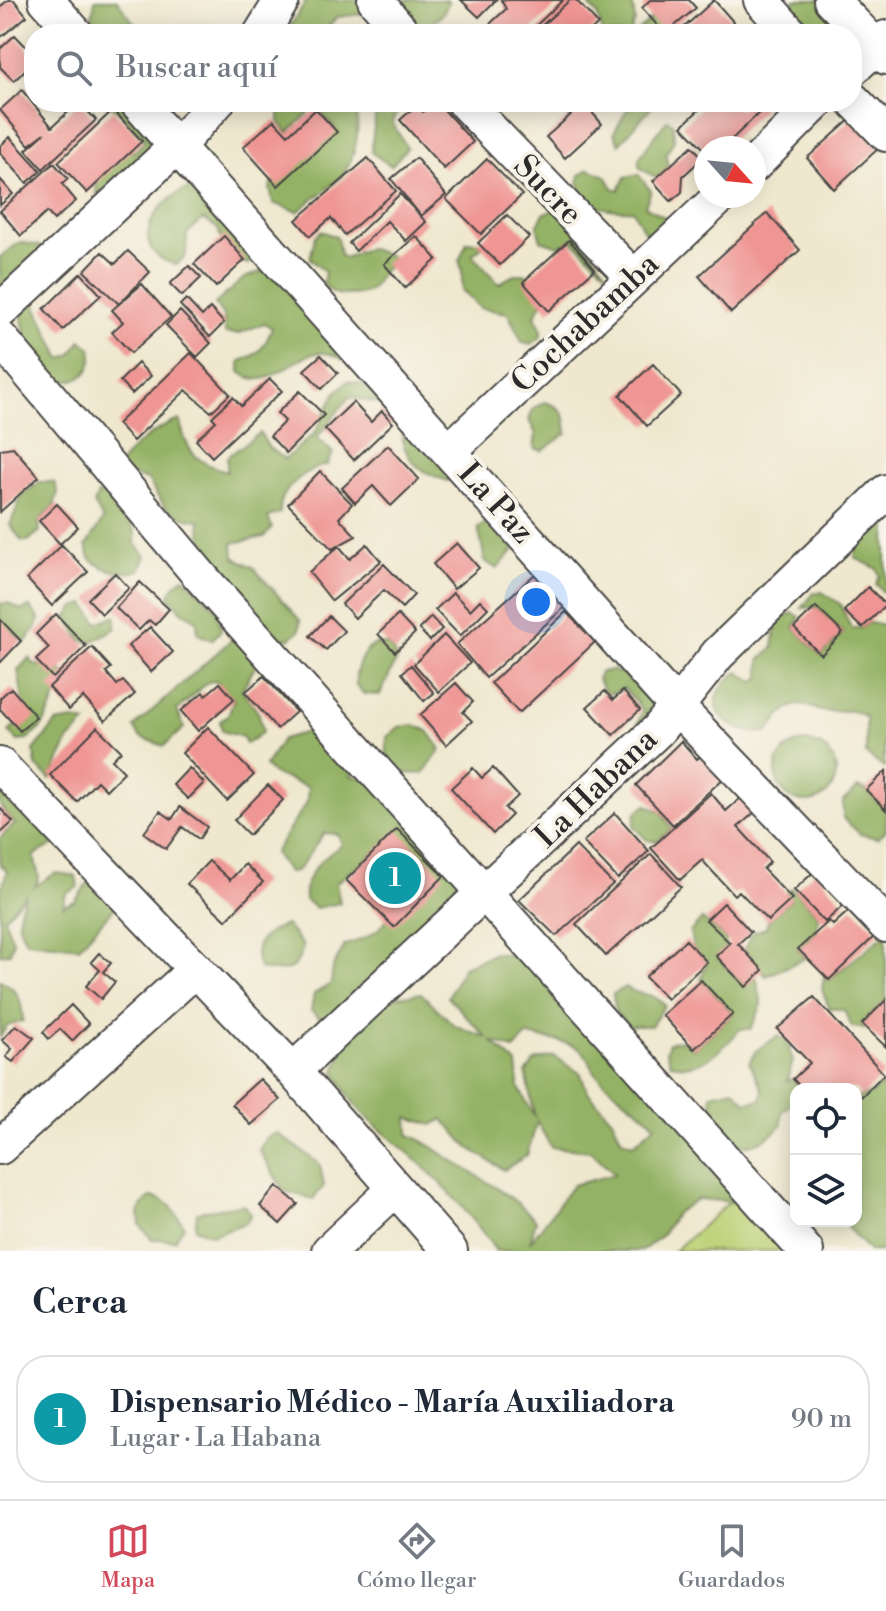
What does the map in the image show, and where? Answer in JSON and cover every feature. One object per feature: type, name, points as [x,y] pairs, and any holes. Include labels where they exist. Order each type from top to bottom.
[{"type":"street","points":[[46,0],[67,24]]},
{"type":"street","points":[[267,24],[282,0]]},
{"type":"street","points":[[375,0],[395,24]]},
{"type":"street","points":[[761,0],[782,24]]},
{"type":"street","points":[[831,0],[851,24]]},
{"type":"street","points":[[862,37],[875,53]]},
{"type":"street","points":[[862,109],[886,134]]},
{"type":"street","name":"La Paz","points":[[146,112],[676,706],[886,925]]},
{"type":"street","points":[[0,311],[177,146],[208,112]]},
{"type":"street","name":"Sucre","points":[[474,112],[633,277]]},
{"type":"street","points":[[766,153],[807,112]]},
{"type":"street","name":"Cochabamba","points":[[449,451],[708,208]]},
{"type":"street","points":[[0,338],[201,577],[806,1251]]},
{"type":"street","name":"La Habana","points":[[293,1071],[486,894],[658,730],[718,654],[886,492]]},
{"type":"street","points":[[0,765],[293,1071],[450,1251]]},
{"type":"street","points":[[0,1147],[196,969]]},
{"type":"street","points":[[329,1251],[394,1190]]},
{"type":"green space","points":[[95,0],[117,0],[135,24],[92,24]]},
{"type":"green space","points":[[307,0],[367,0],[369,3],[364,14],[337,17],[331,24],[291,24]]},
{"type":"green space","points":[[405,0],[449,2],[442,15],[430,24],[413,22]]},
{"type":"green space","points":[[584,0],[632,0],[635,21],[634,24],[600,24],[597,14]]},
{"type":"green space","points":[[793,0],[836,0],[842,24],[808,24],[800,20]]},
{"type":"green space","points":[[656,14],[673,20],[674,24],[646,24]]},
{"type":"green space","points":[[120,112],[134,112],[150,141],[142,171],[113,195],[96,193],[97,178],[120,149],[134,152],[145,141]]},
{"type":"green space","points":[[279,112],[310,112],[288,133],[279,122]]},
{"type":"green space","points":[[321,112],[356,112],[355,145],[346,170],[298,212],[273,203],[270,187],[283,169],[316,138],[335,128]]},
{"type":"green space","points":[[375,112],[397,112],[392,122],[407,148],[391,166],[372,153]]},
{"type":"green space","points":[[626,112],[647,112],[619,144],[614,133]]},
{"type":"green space","points":[[667,120],[673,123],[674,140],[666,154],[669,167],[656,178],[639,167],[639,158]]},
{"type":"green space","points":[[589,169],[606,176],[613,188],[619,190],[625,177],[638,174],[651,191],[645,206],[666,218],[666,225],[657,232],[645,233],[633,210],[607,209],[593,203],[578,183],[580,175]]},
{"type":"green space","points":[[196,186],[257,259],[248,264],[231,255],[218,229],[203,219],[187,234],[186,255],[177,265],[160,257],[151,247],[148,235],[158,211],[182,191]]},
{"type":"green space","points":[[558,209],[608,273],[572,240],[558,246],[541,240],[537,226],[544,213]]},
{"type":"green space","points":[[321,231],[337,237],[340,255],[345,258],[368,248],[390,256],[393,261],[370,290],[345,295],[330,291],[323,284],[325,272],[310,259],[315,237]]},
{"type":"green space","points":[[20,242],[40,246],[49,255],[0,292],[0,257]]},
{"type":"green space","points":[[467,242],[486,243],[472,255],[499,284],[521,274],[535,283],[544,299],[535,316],[542,330],[540,338],[531,344],[522,342],[508,313],[480,308],[462,290],[459,261]]},
{"type":"green space","points":[[271,268],[349,347],[343,360],[328,353],[314,354],[265,378],[253,379],[240,372],[240,361],[261,349],[272,328],[264,323],[238,334],[225,333],[224,318],[215,304],[244,278]]},
{"type":"green space","points":[[34,302],[61,359],[72,354],[81,340],[91,348],[90,366],[82,376],[67,381],[50,380],[29,354],[20,308]]},
{"type":"green space","points":[[348,381],[390,389],[454,465],[448,481],[418,467],[403,443],[403,420],[378,403],[349,397],[317,438],[333,453],[327,465],[310,471],[294,482],[283,496],[280,513],[268,517],[272,528],[264,537],[233,543],[234,557],[253,567],[300,620],[299,631],[289,639],[275,636],[216,565],[201,534],[200,520],[174,513],[163,504],[148,480],[126,474],[119,467],[129,452],[145,439],[180,420],[194,455],[216,468],[227,472],[227,457],[260,433],[269,448],[285,459],[315,433],[335,393]]},
{"type":"green space","points":[[545,402],[556,406],[562,413],[567,433],[542,451],[534,448],[536,434],[529,420],[533,409]]},
{"type":"green space","points":[[40,482],[54,482],[58,492],[54,506],[39,521],[40,531],[28,541],[22,541],[10,525],[22,495]]},
{"type":"green space","points":[[98,494],[112,494],[119,512],[127,514],[135,533],[135,543],[146,556],[140,570],[114,571],[90,558],[86,546],[103,520],[94,504]]},
{"type":"green space","points":[[886,514],[886,591],[883,592],[876,584],[880,575],[876,568],[855,558],[858,535]]},
{"type":"green space","points":[[490,521],[515,541],[513,551],[497,569],[485,561],[478,527]]},
{"type":"green space","points":[[184,577],[218,611],[221,630],[212,640],[198,634],[197,620],[183,612],[169,597],[173,587]]},
{"type":"green space","points":[[822,592],[840,604],[851,628],[862,628],[867,623],[886,625],[884,768],[866,754],[866,717],[860,714],[822,711],[797,705],[782,713],[768,732],[753,732],[728,723],[717,705],[718,694],[725,683],[738,672],[754,682],[760,677],[760,660],[773,648],[777,618],[793,613],[800,617],[794,628],[821,655],[843,633],[817,607],[802,608],[814,593]]},
{"type":"green space","points":[[8,603],[21,610],[30,607],[39,618],[37,627],[25,642],[0,622],[0,604]]},
{"type":"green space","points":[[85,604],[98,623],[116,615],[116,628],[90,643],[81,640],[67,618],[75,607]]},
{"type":"green space","points":[[240,632],[262,645],[256,665],[242,690],[259,714],[263,732],[246,744],[243,737],[222,731],[220,721],[228,715],[234,699],[215,681],[208,682],[177,710],[184,728],[164,746],[140,737],[134,727]]},
{"type":"green space","points":[[376,644],[389,645],[397,659],[380,695],[364,694],[356,685],[358,667],[366,651]]},
{"type":"green space","points":[[29,658],[35,665],[56,668],[64,673],[64,679],[42,726],[28,739],[18,741],[9,732],[20,720],[23,702],[18,670]]},
{"type":"green space","points":[[612,670],[663,688],[646,733],[636,727],[643,710],[624,688],[612,694],[605,692],[597,678],[601,672]]},
{"type":"green space","points":[[74,720],[86,723],[69,740],[50,779],[36,766],[34,750],[56,723]]},
{"type":"green space","points":[[415,725],[428,731],[441,749],[424,773],[398,771],[389,763],[387,737],[399,727]]},
{"type":"green space","points":[[320,728],[353,757],[351,776],[411,784],[465,890],[350,1002],[323,1020],[311,1011],[314,994],[331,984],[333,967],[345,945],[365,938],[387,919],[391,895],[382,847],[336,883],[340,903],[316,908],[305,900],[307,883],[321,861],[342,845],[338,834],[324,833],[298,870],[289,873],[274,853],[307,802],[308,787],[273,774],[265,766],[282,739]]},
{"type":"green space","points":[[806,742],[817,744],[827,751],[834,761],[834,783],[827,793],[817,800],[806,802],[795,800],[785,793],[778,783],[776,772],[778,761],[785,751],[795,744]]},
{"type":"green space","points":[[0,773],[54,844],[34,856],[39,877],[35,886],[56,873],[76,876],[78,887],[66,894],[63,906],[75,901],[91,879],[118,904],[79,947],[26,941],[18,918],[26,894],[4,918],[13,940],[10,953],[0,954],[0,893],[7,871],[0,864],[0,838],[15,824],[0,806]]},
{"type":"green space","points":[[858,788],[866,790],[886,810],[886,831],[877,838],[860,834],[843,818],[843,801]]},
{"type":"green space","points":[[647,805],[661,812],[672,828],[658,841],[647,840],[634,827],[636,812]]},
{"type":"green space","points":[[792,888],[818,915],[817,931],[798,949],[806,958],[766,976],[744,950],[753,932],[766,928],[768,921],[791,900],[786,894]]},
{"type":"green space","points":[[702,919],[725,938],[726,947],[717,957],[745,986],[756,977],[762,1004],[751,1029],[740,1029],[710,1058],[681,1066],[670,1063],[666,1051],[669,1043],[683,1041],[694,1049],[733,1014],[701,980],[707,962],[693,948],[690,932]]},
{"type":"green space","points":[[286,925],[303,946],[298,961],[283,971],[260,969],[256,954],[260,941],[270,932]]},
{"type":"green space","points":[[886,933],[886,1000],[862,1023],[866,1028],[852,1027],[844,1010],[829,1008],[822,989],[824,975],[829,980]]},
{"type":"green space","points":[[495,953],[523,956],[744,1189],[734,1202],[697,1199],[676,1213],[662,1235],[642,1251],[496,1251],[447,1190],[359,1109],[335,1071],[351,1032],[383,999],[421,993],[454,1025],[487,1038],[448,997],[463,967]],"holes":[[[528,1035],[562,1042],[581,1050],[601,1079],[655,1125],[634,1144],[622,1140],[612,1119],[587,1091],[581,1074],[554,1056],[535,1061],[526,1073],[535,1118],[519,1088],[517,1064],[491,1041],[514,1049]],[[408,1117],[432,1125],[443,1119],[468,1147],[504,1170],[527,1155],[537,1122],[551,1147],[591,1151],[615,1174],[573,1185],[530,1242],[536,1220],[499,1189],[409,1135]]]},
{"type":"green space","points":[[0,980],[18,996],[23,1021],[7,1026],[0,1037]]},
{"type":"green space","points":[[625,987],[665,1005],[651,1026],[629,1026],[615,1012],[613,994]]},
{"type":"green space","points":[[778,1036],[787,1042],[793,1061],[787,1081],[793,1079],[796,1083],[790,1083],[790,1106],[782,1112],[782,1125],[764,1140],[752,1145],[729,1143],[712,1109],[711,1094],[734,1089],[746,1102],[761,1100],[763,1090],[749,1062],[757,1050]]},
{"type":"green space","points":[[879,1086],[886,1088],[886,1251],[869,1251],[847,1227],[862,1227],[862,1096],[872,1093]]},
{"type":"green space","points":[[277,1133],[320,1164],[324,1186],[313,1199],[284,1191],[259,1150],[266,1138]]},
{"type":"green space","points":[[744,1189],[801,1251],[674,1251]]},
{"type":"green space","points":[[150,1197],[166,1203],[184,1226],[175,1240],[152,1239],[140,1225],[139,1210]]},
{"type":"green space","points":[[244,1204],[251,1214],[246,1223],[212,1235],[195,1228],[197,1212]]},
{"type":"building","points":[[8,0],[14,0],[27,16],[0,38],[0,7]]},
{"type":"building","points":[[461,0],[496,0],[479,17]]},
{"type":"building","points":[[501,0],[563,0],[538,24],[490,24],[506,9]]},
{"type":"building","points":[[570,0],[576,0],[598,24],[544,24]]},
{"type":"building","points":[[650,0],[689,0],[696,8],[677,24],[656,24],[642,8]]},
{"type":"building","points":[[714,0],[735,24],[688,24]]},
{"type":"building","points":[[15,35],[24,44],[24,71],[14,81],[0,67],[0,49]]},
{"type":"building","points":[[22,90],[24,112],[40,112],[52,127],[68,112],[88,112],[96,120],[43,169],[26,150],[45,133],[29,145],[0,110]]},
{"type":"building","points":[[111,112],[115,112],[142,141],[87,193],[58,162]]},
{"type":"building","points":[[313,112],[319,112],[337,132],[278,186],[243,147],[274,120],[288,135]]},
{"type":"building","points":[[409,112],[446,112],[473,142],[444,169],[400,120]]},
{"type":"building","points":[[574,112],[592,112],[602,124],[565,158],[546,137]]},
{"type":"building","points":[[697,112],[760,112],[735,136],[694,136],[694,138],[682,126]]},
{"type":"building","points":[[852,118],[879,148],[834,189],[807,158]]},
{"type":"building","points":[[10,137],[41,171],[27,183],[0,153],[0,146]]},
{"type":"building","points":[[692,146],[694,148],[694,166],[683,176],[682,192],[671,201],[653,181]]},
{"type":"building","points":[[368,158],[396,191],[345,235],[331,218],[310,236],[296,220]]},
{"type":"building","points":[[416,158],[446,195],[421,216],[391,179]]},
{"type":"building","points":[[487,159],[522,195],[481,234],[446,199]]},
{"type":"building","points":[[54,163],[68,179],[62,184],[76,201],[54,220],[47,212],[21,236],[0,211]]},
{"type":"building","points":[[0,179],[13,194],[0,205]]},
{"type":"building","points":[[400,194],[426,222],[406,241],[387,221],[356,251],[349,243]]},
{"type":"building","points":[[767,213],[800,250],[731,313],[699,276]]},
{"type":"building","points":[[507,215],[529,237],[500,265],[478,243]]},
{"type":"building","points":[[224,236],[245,260],[216,287],[194,264]]},
{"type":"building","points":[[416,236],[437,259],[405,288],[384,264]]},
{"type":"building","points":[[569,240],[595,269],[549,311],[523,282]]},
{"type":"building","points":[[128,251],[150,272],[119,304],[84,271],[102,252],[115,264]]},
{"type":"building","points":[[189,266],[201,278],[182,296],[170,284]]},
{"type":"building","points":[[81,273],[101,295],[63,330],[44,309]]},
{"type":"building","points":[[142,284],[171,317],[131,353],[112,332],[123,322],[112,310]]},
{"type":"building","points":[[186,299],[202,316],[210,308],[224,323],[210,337],[180,305]]},
{"type":"building","points":[[180,311],[211,343],[197,357],[166,325]]},
{"type":"building","points":[[191,353],[230,394],[211,412],[186,390],[133,441],[117,424]]},
{"type":"building","points":[[321,355],[338,373],[322,389],[304,370]]},
{"type":"building","points":[[138,363],[151,376],[132,394],[120,381]]},
{"type":"building","points":[[653,364],[681,395],[647,426],[620,395]]},
{"type":"building","points":[[270,379],[282,391],[212,457],[196,440],[216,421],[212,417],[233,397],[241,406]]},
{"type":"building","points":[[300,391],[324,415],[286,453],[270,436],[285,421],[277,413]]},
{"type":"building","points":[[353,402],[371,422],[382,411],[393,423],[354,460],[325,429]]},
{"type":"building","points":[[388,445],[419,479],[391,506],[373,486],[355,503],[342,488]]},
{"type":"building","points":[[13,447],[39,477],[0,512],[0,449]]},
{"type":"building","points":[[320,471],[352,504],[339,518],[356,536],[332,549],[288,504]]},
{"type":"building","points":[[57,504],[78,527],[60,544],[39,521]]},
{"type":"building","points":[[457,543],[479,568],[454,589],[433,564]]},
{"type":"building","points":[[367,544],[381,561],[332,601],[309,572],[339,546],[350,559]]},
{"type":"building","points":[[62,545],[88,572],[52,606],[27,579]]},
{"type":"building","points":[[384,564],[414,595],[402,608],[384,590],[355,618],[342,604]]},
{"type":"building","points":[[115,573],[129,588],[102,614],[88,599]]},
{"type":"building","points":[[535,574],[567,605],[486,678],[457,644]]},
{"type":"building","points":[[140,582],[169,609],[155,625],[149,620],[139,630],[116,608]]},
{"type":"building","points":[[868,587],[886,605],[862,628],[844,611]]},
{"type":"building","points":[[453,593],[470,610],[480,600],[488,608],[460,636],[435,610]]},
{"type":"building","points":[[816,607],[843,633],[821,655],[794,628]]},
{"type":"building","points":[[566,612],[595,642],[519,713],[491,683]]},
{"type":"building","points":[[56,614],[86,646],[53,678],[36,660],[49,648],[36,634]]},
{"type":"building","points":[[398,615],[415,633],[395,652],[378,634]]},
{"type":"building","points":[[329,616],[344,631],[326,650],[310,636]]},
{"type":"building","points":[[431,617],[442,629],[430,641],[419,629]]},
{"type":"building","points":[[0,619],[21,641],[0,663]]},
{"type":"building","points":[[150,627],[173,652],[151,672],[128,646]]},
{"type":"building","points":[[444,635],[470,663],[439,692],[414,664]]},
{"type":"building","points":[[92,647],[111,668],[106,672],[117,685],[123,681],[135,694],[105,721],[83,697],[69,710],[49,687]]},
{"type":"building","points":[[411,665],[434,693],[424,701],[402,673]]},
{"type":"building","points":[[264,676],[296,712],[277,729],[245,692]]},
{"type":"building","points":[[220,683],[234,699],[198,731],[181,711],[203,692],[206,695]]},
{"type":"building","points":[[456,683],[473,702],[463,712],[472,721],[446,745],[420,715]]},
{"type":"building","points":[[11,688],[36,717],[20,731],[0,709],[0,698]]},
{"type":"building","points":[[605,691],[613,700],[623,691],[640,710],[613,735],[587,707]]},
{"type":"building","points":[[97,727],[121,751],[112,760],[124,772],[106,790],[97,781],[77,802],[50,775]]},
{"type":"building","points":[[208,727],[254,775],[227,801],[182,753]]},
{"type":"building","points":[[681,741],[697,759],[707,750],[728,774],[673,825],[636,785]]},
{"type":"building","points":[[189,768],[204,783],[188,799],[173,785]]},
{"type":"building","points":[[473,768],[482,778],[493,768],[518,796],[505,808],[512,815],[493,834],[451,788]]},
{"type":"building","points":[[886,771],[886,810],[866,790]]},
{"type":"building","points":[[268,785],[283,800],[249,835],[234,820]]},
{"type":"building","points":[[751,789],[764,804],[738,827],[770,862],[763,869],[792,899],[768,921],[739,891],[734,895],[702,860],[680,880],[651,848],[711,793],[726,811]]},
{"type":"building","points":[[180,807],[207,827],[199,839],[182,827],[166,849],[144,833],[160,811],[172,819]]},
{"type":"building","points":[[0,808],[13,822],[0,834]]},
{"type":"building","points":[[615,813],[649,851],[618,879],[583,842]]},
{"type":"building","points":[[397,829],[444,876],[394,927],[346,880]]},
{"type":"building","points":[[576,846],[613,884],[556,936],[519,900]]},
{"type":"building","points":[[651,854],[681,887],[606,956],[576,924]]},
{"type":"building","points":[[209,861],[230,880],[245,864],[263,882],[226,920],[187,884]]},
{"type":"building","points":[[815,871],[845,904],[825,922],[794,890]]},
{"type":"building","points":[[724,903],[751,932],[738,944],[763,970],[746,987],[716,956],[730,943],[706,920]]},
{"type":"building","points":[[853,907],[878,933],[829,980],[798,949],[829,921],[833,925]]},
{"type":"building","points":[[686,940],[707,962],[667,999],[645,977]]},
{"type":"building","points":[[99,953],[111,963],[103,972],[115,982],[101,999],[86,986],[100,970],[91,962]]},
{"type":"building","points":[[701,980],[733,1014],[694,1049],[662,1015]]},
{"type":"building","points":[[814,997],[884,1074],[862,1096],[862,1083],[797,1083],[793,1079],[810,1063],[777,1029]]},
{"type":"building","points":[[886,1000],[886,1047],[862,1024]]},
{"type":"building","points":[[71,1005],[89,1024],[72,1041],[60,1029],[49,1039],[43,1032]]},
{"type":"building","points":[[16,1025],[34,1038],[13,1062],[6,1057],[12,1049],[2,1040]]},
{"type":"building","points":[[260,1079],[280,1100],[251,1125],[232,1104]]},
{"type":"building","points":[[277,1186],[298,1204],[280,1224],[260,1206]]},
{"type":"place","name":"Dispensario Médico - María Auxiliadora","points":[[395,878]]}]
